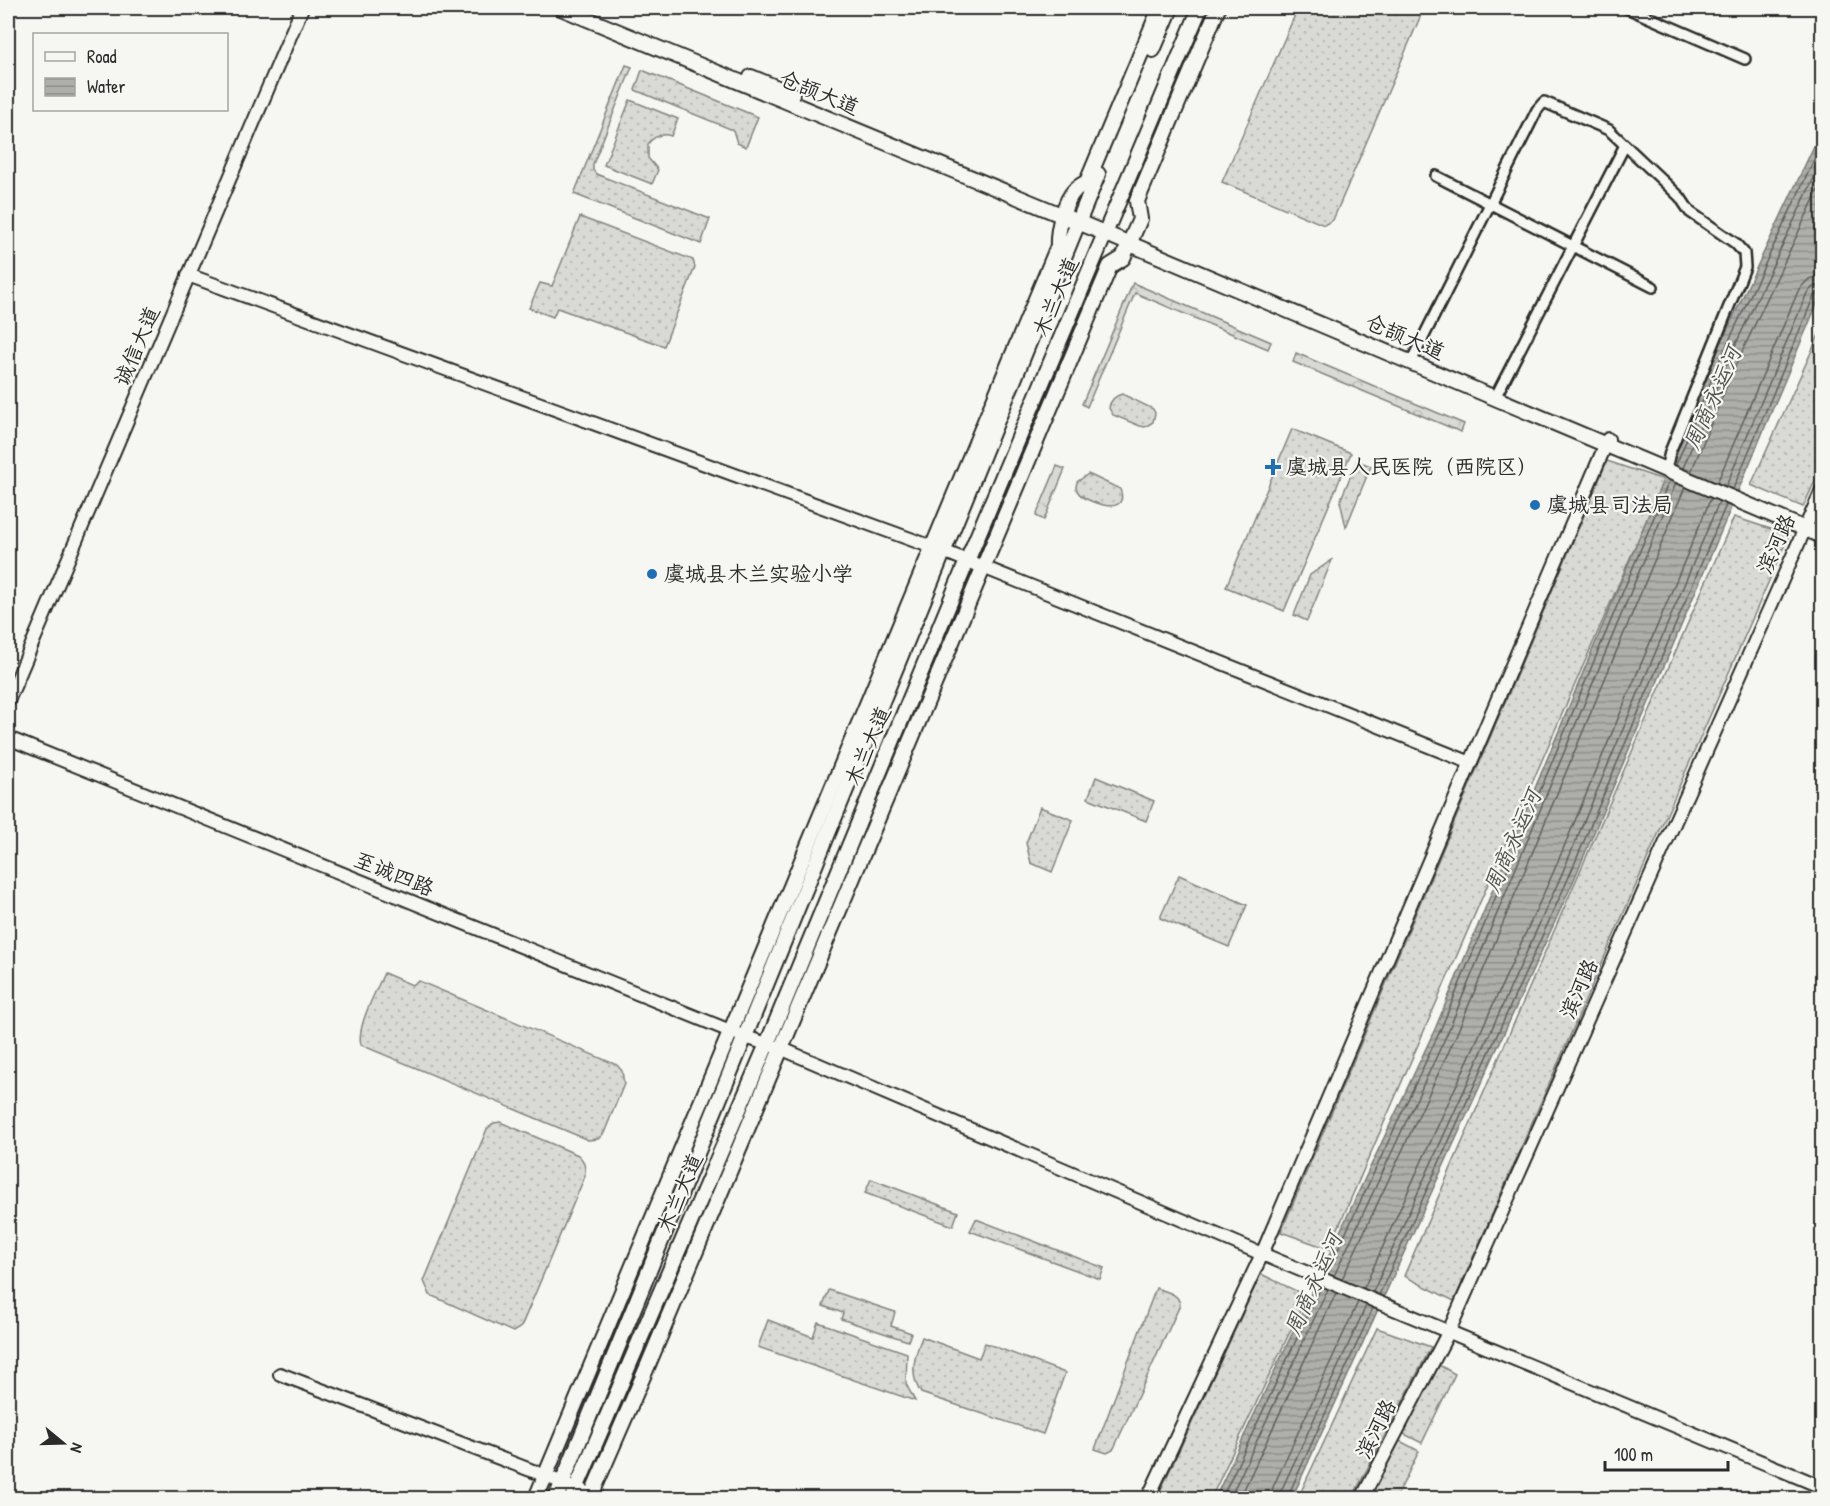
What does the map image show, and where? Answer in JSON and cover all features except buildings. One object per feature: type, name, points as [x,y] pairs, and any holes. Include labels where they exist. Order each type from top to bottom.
[{"type":"main road","name":"仓颉大道","points":[[561,8],[1065,212]]},
{"type":"main road","name":"仓颉大道","points":[[583,8],[1806,525]]},
{"type":"main road","points":[[536,1498],[730,1030],[938,549],[1058,246],[1058,229],[1065,212],[1074,191],[1087,182],[1160,8]]},
{"type":"main road","name":"木兰大道","points":[[556,1498],[745,1036],[938,549],[1171,8]]},
{"type":"main road","name":"木兰大道","points":[[574,1494],[774,1046],[967,561],[1200,8]]},
{"type":"main road","points":[[593,1497],[648,1365],[774,1046],[984,568],[1110,266],[1123,258],[1140,219],[1137,201],[1218,8]]},
{"type":"main road","name":"仓颉大道","points":[[1413,359],[1498,392],[1607,442]]},
{"type":"main road","points":[[1806,525],[1822,528]]},
{"type":"main road","points":[[1806,525],[1822,536]]},
{"type":"street","name":"诚信大道","points":[[8,700],[302,8]]},
{"type":"street","points":[[1627,8],[1745,59]]},
{"type":"street","points":[[1413,359],[1537,110],[1544,102],[1609,130],[1680,196],[1690,212],[1735,243],[1744,253],[1745,267],[1666,467]]},
{"type":"street","points":[[1498,392],[1625,145]]},
{"type":"street","points":[[1436,176],[1653,287]]},
{"type":"street","points":[[188,275],[938,549],[1471,763]]},
{"type":"street","points":[[1148,1498],[1262,1254],[1607,442]]},
{"type":"street","name":"滨河路","points":[[1362,1498],[1449,1331],[1822,490]]},
{"type":"street","name":"至诚四路","points":[[8,738],[774,1046],[1262,1254],[1822,1487]]},
{"type":"street","points":[[280,1374],[562,1482],[574,1494],[593,1497]]},
{"type":"green space","points":[[1298,8],[1424,8],[1333,220],[1324,225],[1222,182]]},
{"type":"green space","points":[[626,65],[632,67],[593,164],[593,170],[596,174],[710,219],[701,244],[574,194]]},
{"type":"green space","points":[[642,70],[758,117],[746,147],[737,143],[733,130],[635,90]]},
{"type":"green space","points":[[630,100],[678,119],[671,136],[658,136],[648,144],[648,158],[658,170],[652,184],[604,165]]},
{"type":"green space","points":[[580,217],[693,260],[695,267],[664,346],[557,308],[553,317],[529,308],[540,283],[552,286]]},
{"type":"green space","points":[[1133,283],[1271,342],[1268,349],[1135,293],[1087,407],[1082,404]]},
{"type":"green space","points":[[1822,328],[1822,466],[1803,507],[1751,485]]},
{"type":"green space","points":[[1296,353],[1464,424],[1461,432],[1293,362]]},
{"type":"green space","points":[[1122,394],[1153,409],[1155,413],[1153,422],[1145,427],[1113,415],[1109,408],[1110,403]]},
{"type":"green space","points":[[1292,429],[1351,453],[1284,611],[1226,587]]},
{"type":"green space","points":[[1357,461],[1371,466],[1346,527],[1340,501]]},
{"type":"green space","points":[[1607,461],[1664,480],[1329,1249],[1281,1232]]},
{"type":"green space","points":[[1057,466],[1065,469],[1044,520],[1036,516]]},
{"type":"green space","points":[[1088,474],[1120,489],[1122,498],[1119,503],[1106,506],[1082,496],[1076,489],[1077,482]]},
{"type":"green space","points":[[1734,517],[1789,535],[1454,1301],[1404,1276]]},
{"type":"green space","points":[[1332,560],[1307,621],[1294,615],[1310,575]]},
{"type":"green space","points":[[1096,777],[1154,801],[1146,821],[1088,798]]},
{"type":"green space","points":[[1040,807],[1073,820],[1052,872],[1031,863],[1026,843]]},
{"type":"green space","points":[[1179,875],[1247,905],[1229,947],[1160,918]]},
{"type":"green space","points":[[384,973],[412,985],[419,981],[617,1065],[622,1071],[624,1084],[604,1133],[598,1139],[588,1140],[361,1045],[360,1037],[364,1019]]},
{"type":"green space","points":[[500,1122],[578,1155],[585,1170],[585,1176],[521,1327],[513,1332],[430,1295],[424,1281],[487,1129],[494,1123]]},
{"type":"green space","points":[[871,1179],[958,1212],[953,1226],[865,1193]]},
{"type":"green space","points":[[976,1219],[1104,1268],[1100,1279],[970,1231]]},
{"type":"green space","points":[[1261,1274],[1307,1296],[1211,1498],[1157,1498]]},
{"type":"green space","points":[[1156,1288],[1175,1295],[1180,1305],[1113,1450],[1107,1453],[1095,1449]]},
{"type":"green space","points":[[829,1290],[895,1312],[891,1326],[911,1333],[908,1341],[841,1319],[843,1313],[823,1306]]},
{"type":"green space","points":[[768,1320],[813,1337],[818,1322],[907,1353],[906,1384],[915,1401],[758,1347]]},
{"type":"green space","points":[[1377,1328],[1431,1347],[1352,1498],[1298,1498]]},
{"type":"green space","points":[[922,1337],[979,1358],[985,1343],[1065,1373],[1043,1434],[921,1393],[915,1379],[914,1366]]},
{"type":"green space","points":[[1439,1365],[1455,1374],[1422,1443],[1402,1433]]},
{"type":"green space","points":[[1398,1440],[1419,1451],[1396,1498],[1368,1498]]},
{"type":"water","name":"周商永运河","points":[[1822,129],[1822,292],[1573,882],[1292,1498],[1215,1498],[1435,1029],[1712,362]]},
{"type":"place","name":"虞城县人民医院（西院区）","points":[[1273,467]]},
{"type":"place","name":"虞城县司法局","points":[[1535,505]]},
{"type":"place","name":"虞城县木兰实验小学","points":[[652,574]]}]
